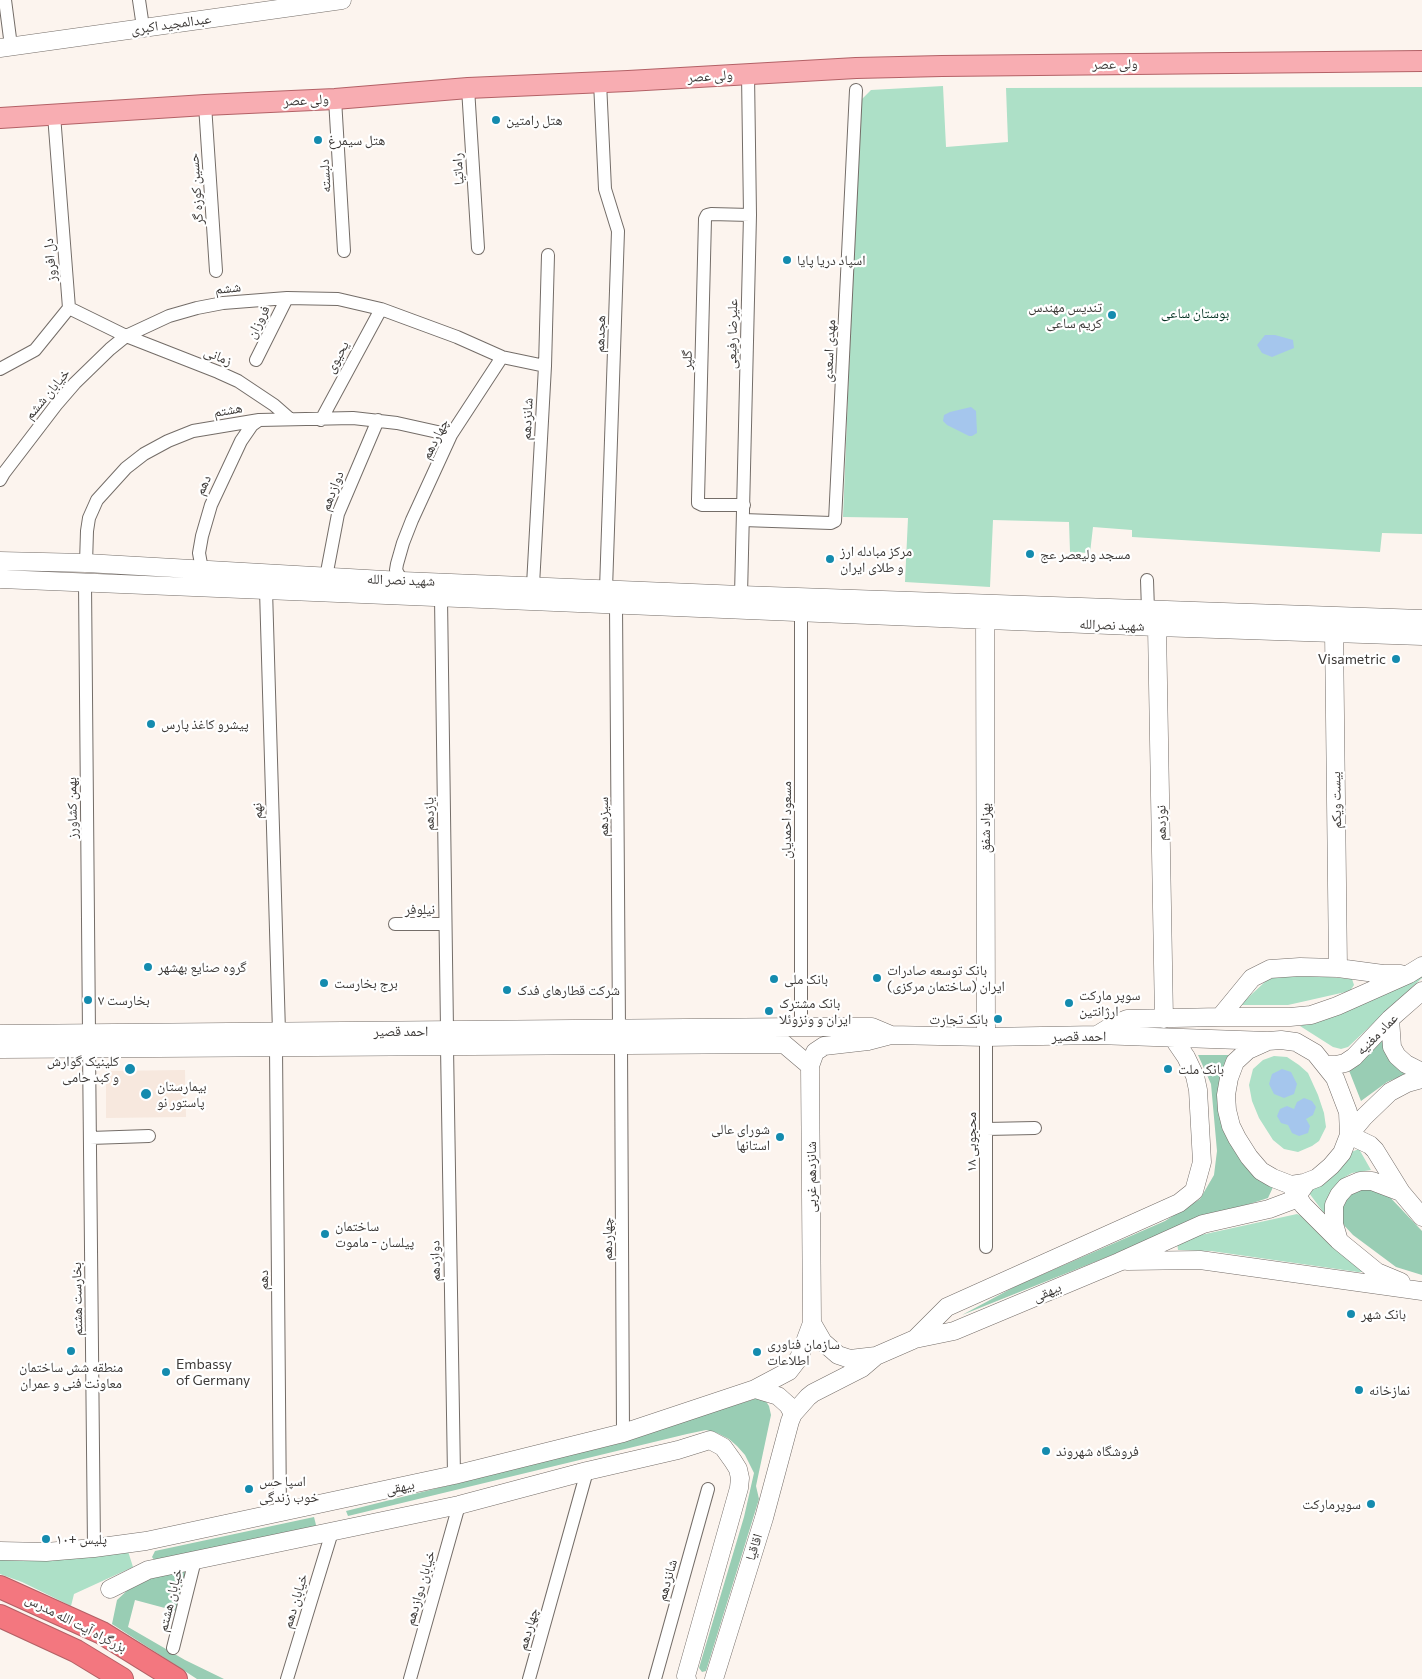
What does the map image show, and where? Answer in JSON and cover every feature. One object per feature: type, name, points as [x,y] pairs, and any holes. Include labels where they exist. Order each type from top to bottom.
[{"type":"highway","name":"بزرگراه آیت الله مدرس","points":[[0,1587],[102,1633],[176,1679]]},
{"type":"highway","name":"بزرگراه آیت الله مدرس","points":[[0,1616],[76,1651],[122,1679]]},
{"type":"main road","name":"عبدالمجید اکبری","points":[[5,47],[342,0]]},
{"type":"main road","name":"ولی عصر","points":[[0,118],[335,99],[468,88],[942,66],[1422,61]]},
{"type":"main road","name":"شهید نصر الله","points":[[0,561],[86,563],[402,581],[741,594],[802,605]]},
{"type":"main road","points":[[0,579],[85,583],[86,563]]},
{"type":"main road","name":"شهید نصر الله","points":[[85,583],[616,605],[802,605]]},
{"type":"main road","name":"شهید نصرالله","points":[[802,605],[985,612],[1158,627],[1422,636]]},
{"type":"main road","name":"شهید نصرالله","points":[[985,612],[1148,610],[1422,619]]},
{"type":"main road","name":"بهزاد شفق","points":[[985,612],[986,1036]]},
{"type":"main road","name":"نوزدهم","points":[[1158,627],[1164,1019]]},
{"type":"main road","name":"بیست ویکم","points":[[1334,632],[1338,968]]},
{"type":"main road","points":[[1220,1017],[1252,978],[1270,969],[1300,967],[1338,968],[1383,974],[1416,970]]},
{"type":"main road","points":[[1097,1035],[1127,1019],[1290,1017],[1310,1015],[1337,1006],[1416,970]]},
{"type":"main road","name":"عماد مغنیه","points":[[1326,1065],[1345,1063],[1354,1057],[1390,1019],[1422,991]]},
{"type":"main road","points":[[1390,1019],[1392,1047],[1397,1056],[1406,1064],[1422,1072]]},
{"type":"main road","points":[[801,1027],[784,1044],[810,1066],[815,1052],[824,1046],[868,1041],[891,1034]]},
{"type":"main road","name":"احمد قصیر","points":[[620,1037],[801,1027],[872,1027],[891,1034],[986,1036],[1097,1035],[1268,1041]]},
{"type":"main road","name":"احمد قصیر","points":[[0,1034],[89,1041],[620,1037],[784,1044]]},
{"type":"main road","points":[[915,1339],[948,1307],[1179,1203],[1194,1191],[1202,1162],[1198,1090],[1195,1076],[1186,1057],[1173,1038]]},
{"type":"main road","name":"احمد قصیر","points":[[0,1049],[89,1041]]},
{"type":"main road","points":[[1349,1135],[1348,1112],[1342,1093],[1335,1078],[1315,1053],[1296,1042],[1268,1041],[1248,1050],[1235,1062],[1229,1078],[1226,1096],[1231,1126],[1237,1138],[1261,1170],[1272,1178],[1298,1188],[1317,1178],[1331,1166],[1342,1153],[1349,1135],[1364,1117],[1390,1092],[1407,1083],[1422,1079]]},
{"type":"main road","name":"شانزدهم غربی","points":[[810,1066],[812,1323]]},
{"type":"main road","points":[[1370,1145],[1373,1123],[1380,1101]]},
{"type":"main road","points":[[1349,1135],[1370,1145],[1380,1156],[1401,1192],[1422,1217]]},
{"type":"main road","points":[[1339,1241],[1334,1224],[1334,1205],[1346,1187],[1360,1181],[1372,1181],[1401,1192]]},
{"type":"main road","points":[[1298,1188],[1303,1205],[1339,1241],[1377,1272],[1422,1290]]},
{"type":"main road","name":"بیهقی","points":[[793,1414],[813,1392],[862,1368],[876,1356],[915,1339],[954,1331],[1120,1262],[1203,1224],[1269,1209],[1293,1200],[1298,1188]]},
{"type":"main road","points":[[1120,1262],[1200,1260],[1422,1290]]},
{"type":"main road","points":[[812,1323],[823,1342],[838,1355],[850,1359],[876,1356]]},
{"type":"main road","name":"بیهقی","points":[[0,1551],[46,1552],[146,1541],[454,1475],[623,1433],[755,1389],[789,1371],[800,1358],[812,1323]]},
{"type":"main road","points":[[755,1389],[778,1396],[788,1405],[793,1414]]},
{"type":"main road","name":"اقاقیا","points":[[714,1679],[764,1518],[793,1414]]},
{"type":"main road","points":[[110,1589],[148,1570],[459,1504],[678,1450],[710,1440],[729,1454],[738,1469],[739,1488],[686,1676],[687,1679]]},
{"type":"main road","points":[[327,1502],[332,1532]]},
{"type":"main road","points":[[146,1541],[139,1549],[138,1554],[140,1564],[148,1570]]},
{"type":"street","points":[[5,0],[5,47]]},
{"type":"street","points":[[140,0],[143,28]]},
{"type":"street","name":"علیرضا رفیعی","points":[[741,594],[750,215],[748,74]]},
{"type":"street","name":"هجدهم","points":[[600,82],[605,189],[618,231],[606,589]]},
{"type":"street","name":"راماتیا","points":[[468,88],[478,248]]},
{"type":"street","name":"مهدی اسعدی","points":[[743,520],[831,523],[836,521],[856,90]]},
{"type":"street","name":"دلبسته","points":[[335,99],[344,252]]},
{"type":"street","name":"حسین کوزه گر","points":[[205,105],[216,270]]},
{"type":"street","name":"دل افروز","points":[[54,115],[69,308]]},
{"type":"street","name":"گلپر","points":[[744,505],[702,505],[698,503],[698,499],[705,219],[707,215],[712,214],[750,215]]},
{"type":"street","name":"شانزدهم","points":[[533,586],[545,366],[548,255]]},
{"type":"street","name":"ششم","points":[[126,336],[170,316],[223,303],[287,298],[338,299],[381,309],[458,337],[502,357]]},
{"type":"street","name":"فروزان","points":[[256,360],[287,298]]},
{"type":"street","points":[[0,369],[35,350],[69,308]]},
{"type":"street","name":"زمانی","points":[[69,308],[126,336],[238,381],[274,405],[290,419]]},
{"type":"street","name":"یحیوی","points":[[321,420],[381,309]]},
{"type":"street","name":"خیابان ششم","points":[[1,475],[75,383],[126,336]]},
{"type":"street","points":[[502,357],[545,366]]},
{"type":"street","name":"چهاردهم","points":[[402,581],[396,570],[403,543],[452,435],[502,357]]},
{"type":"street","name":"هشتم","points":[[86,563],[89,518],[97,500],[126,468],[144,454],[168,441],[193,431],[259,420],[353,418],[378,420],[452,435]]},
{"type":"street","name":"دهم","points":[[206,570],[201,564],[199,553],[211,505],[241,441],[252,425],[259,420]]},
{"type":"street","name":"دوازدهم","points":[[326,577],[338,514],[378,420]]},
{"type":"street","points":[[1147,580],[1148,610]]},
{"type":"street","name":"بهمن کشاورز","points":[[85,583],[89,1041]]},
{"type":"street","name":"نهم","points":[[266,590],[278,1040]]},
{"type":"street","name":"یازدهم","points":[[441,598],[447,1038]]},
{"type":"street","name":"سیزدهم","points":[[616,605],[620,1037]]},
{"type":"street","name":"مسعود احمدیان","points":[[801,1027],[802,605]]},
{"type":"street","name":"نیلوفر","points":[[396,924],[445,924]]},
{"type":"street","name":"محجوبی ۱۸","points":[[986,1036],[986,1247]]},
{"type":"street","name":"چهاردهم","points":[[620,1037],[623,1433]]},
{"type":"street","name":"دوازدهم","points":[[447,1038],[454,1475]]},
{"type":"street","name":"دهم","points":[[278,1040],[280,1513]]},
{"type":"street","name":"بخارست هشتم","points":[[89,1041],[94,1548]]},
{"type":"street","points":[[986,1129],[1035,1128]]},
{"type":"street","points":[[90,1138],[149,1136]]},
{"type":"street","name":"چهاردهم","points":[[529,1679],[588,1471]]},
{"type":"street","name":"شانزدهم","points":[[655,1679],[708,1489]]},
{"type":"street","name":"خیابان دوازدهم","points":[[410,1679],[459,1504]]},
{"type":"street","name":"خیابان دهم","points":[[287,1679],[332,1532]]},
{"type":"street","name":"خیابان هشتم","points":[[173,1648],[196,1560]]},
{"type":"shaded area","name":"بیمارستان پاستور نو","points":[[185,1070],[186,1117],[106,1118],[106,1071]]},
{"type":"green space","name":"بوستان ساعی","points":[[943,86],[946,147],[1008,142],[1006,88],[1422,87],[1422,534],[1382,533],[1380,552],[1132,537],[1132,530],[1093,527],[1090,553],[1070,552],[1069,522],[993,520],[990,587],[905,582],[908,518],[843,517],[860,101],[871,90]]},
{"type":"green space","points":[[1280,973],[1352,979],[1354,985],[1350,991],[1288,1005],[1240,1005],[1267,980]]},
{"type":"green space","points":[[1422,974],[1422,978],[1348,1047],[1341,1049],[1333,1047],[1300,1026],[1345,1011]]},
{"type":"green space","points":[[1383,1032],[1413,1076],[1399,1077],[1387,1082],[1361,1101],[1348,1068]]},
{"type":"green space","points":[[1198,1055],[1229,1055],[1221,1084],[1226,1121],[1274,1185],[1268,1198],[1197,1221],[962,1315],[1016,1286],[1165,1221],[1200,1199],[1214,1175],[1217,1151],[1211,1084]]},
{"type":"green space","points":[[1274,1056],[1287,1057],[1308,1073],[1324,1113],[1326,1127],[1319,1141],[1298,1152],[1284,1149],[1273,1140],[1259,1118],[1252,1101],[1249,1085],[1253,1069],[1263,1060]]},
{"type":"green space","points":[[1359,1149],[1371,1170],[1352,1173],[1345,1177],[1324,1213],[1309,1193],[1346,1154]]},
{"type":"green space","points":[[1361,1188],[1372,1188],[1385,1192],[1422,1231],[1422,1275],[1396,1267],[1353,1235],[1341,1222],[1341,1207],[1349,1195]]},
{"type":"green space","points":[[1297,1214],[1310,1220],[1366,1272],[1211,1251],[1178,1250],[1177,1242],[1187,1238]]},
{"type":"green space","points":[[758,1398],[765,1400],[771,1415],[756,1486],[759,1499],[706,1671],[702,1672],[699,1668],[744,1517],[754,1473],[745,1455],[737,1446],[729,1439],[717,1433],[706,1430],[687,1434],[348,1516],[346,1511],[578,1453]]},
{"type":"green space","points":[[314,1517],[316,1525],[314,1529],[155,1561],[152,1557],[155,1551]]},
{"type":"green space","points":[[127,1548],[133,1567],[74,1594],[71,1606],[22,1582],[0,1574],[0,1560]]},
{"type":"green space","points":[[186,1568],[176,1611],[135,1600],[128,1627],[185,1660],[224,1679],[197,1679],[112,1624],[117,1600],[132,1586],[152,1576]]},
{"type":"water","points":[[1265,335],[1275,335],[1293,340],[1294,348],[1272,357],[1262,353],[1257,345]]},
{"type":"water","points":[[971,407],[976,411],[977,433],[972,436],[947,425],[943,421],[944,415],[950,412]]},
{"type":"water","points":[[1282,1069],[1291,1072],[1297,1084],[1294,1094],[1284,1098],[1274,1094],[1269,1084],[1272,1074]]},
{"type":"water","points":[[1304,1098],[1312,1101],[1316,1107],[1313,1115],[1306,1119],[1310,1126],[1308,1133],[1299,1136],[1292,1133],[1288,1125],[1281,1123],[1277,1116],[1280,1109],[1287,1106],[1294,1109],[1297,1102]]},
{"type":"place","name":"هتل رامتین","points":[[496,120]]},
{"type":"place","name":"هتل سیمرغ","points":[[318,140]]},
{"type":"place","name":"اسپاد دریا پایا","points":[[787,260]]},
{"type":"place","name":"تندیس مهندس کریم ساعی","points":[[1112,315]]},
{"type":"place","name":"مسجد ولیعصر عج","points":[[1030,554]]},
{"type":"place","name":"مركز مبادله ارز و طلای ايران","points":[[830,559]]},
{"type":"place","name":"Visametric","points":[[1396,659]]},
{"type":"place","name":"پیشرو کاغذ پارس","points":[[151,724]]},
{"type":"place","name":"گروه صنایع بهشهر","points":[[148,967]]},
{"type":"place","name":"بانک توسعه صادرات ایران (ساختمان مرکزی)","points":[[877,978]]},
{"type":"place","name":"بانک ملی","points":[[774,979]]},
{"type":"place","name":"برج بخارست","points":[[324,983]]},
{"type":"place","name":"شرکت قطارهای فدک","points":[[507,990]]},
{"type":"place","name":"بخارست ۷","points":[[88,1000]]},
{"type":"place","name":"سوپر مارکت ارژانتین","points":[[1069,1003]]},
{"type":"place","name":"بانک مشترک ایران و ونزوئلا","points":[[769,1011]]},
{"type":"place","name":"بانک تجارت","points":[[998,1019]]},
{"type":"place","name":"کلینیک گوارش و کبد حامی","points":[[130,1069]]},
{"type":"place","name":"بانک ملت","points":[[1168,1069]]},
{"type":"place","name":"بیمارستان پاستور نو","points":[[146,1094]]},
{"type":"place","name":"شورای عالی استانها","points":[[780,1137]]},
{"type":"place","name":"ساختمان پیلسان - ماموت","points":[[325,1234]]},
{"type":"place","name":"بانک شهر","points":[[1351,1314]]},
{"type":"place","name":"منطقه شش ساختمان معاونت فنی و عمران","points":[[71,1351]]},
{"type":"place","name":"سازمان فناوری اطلاعات","points":[[757,1352]]},
{"type":"place","name":"Embassy of Germany","points":[[166,1372]]},
{"type":"place","name":"نمازخانه","points":[[1359,1390]]},
{"type":"place","name":"فروشگاه شهروند","points":[[1046,1451]]},
{"type":"place","name":"اسپا حس خوب زندگی","points":[[249,1489]]},
{"type":"place","name":"سوپرمارکت","points":[[1371,1504]]},
{"type":"place","name":"پلیس +۱٠","points":[[46,1539]]}]
